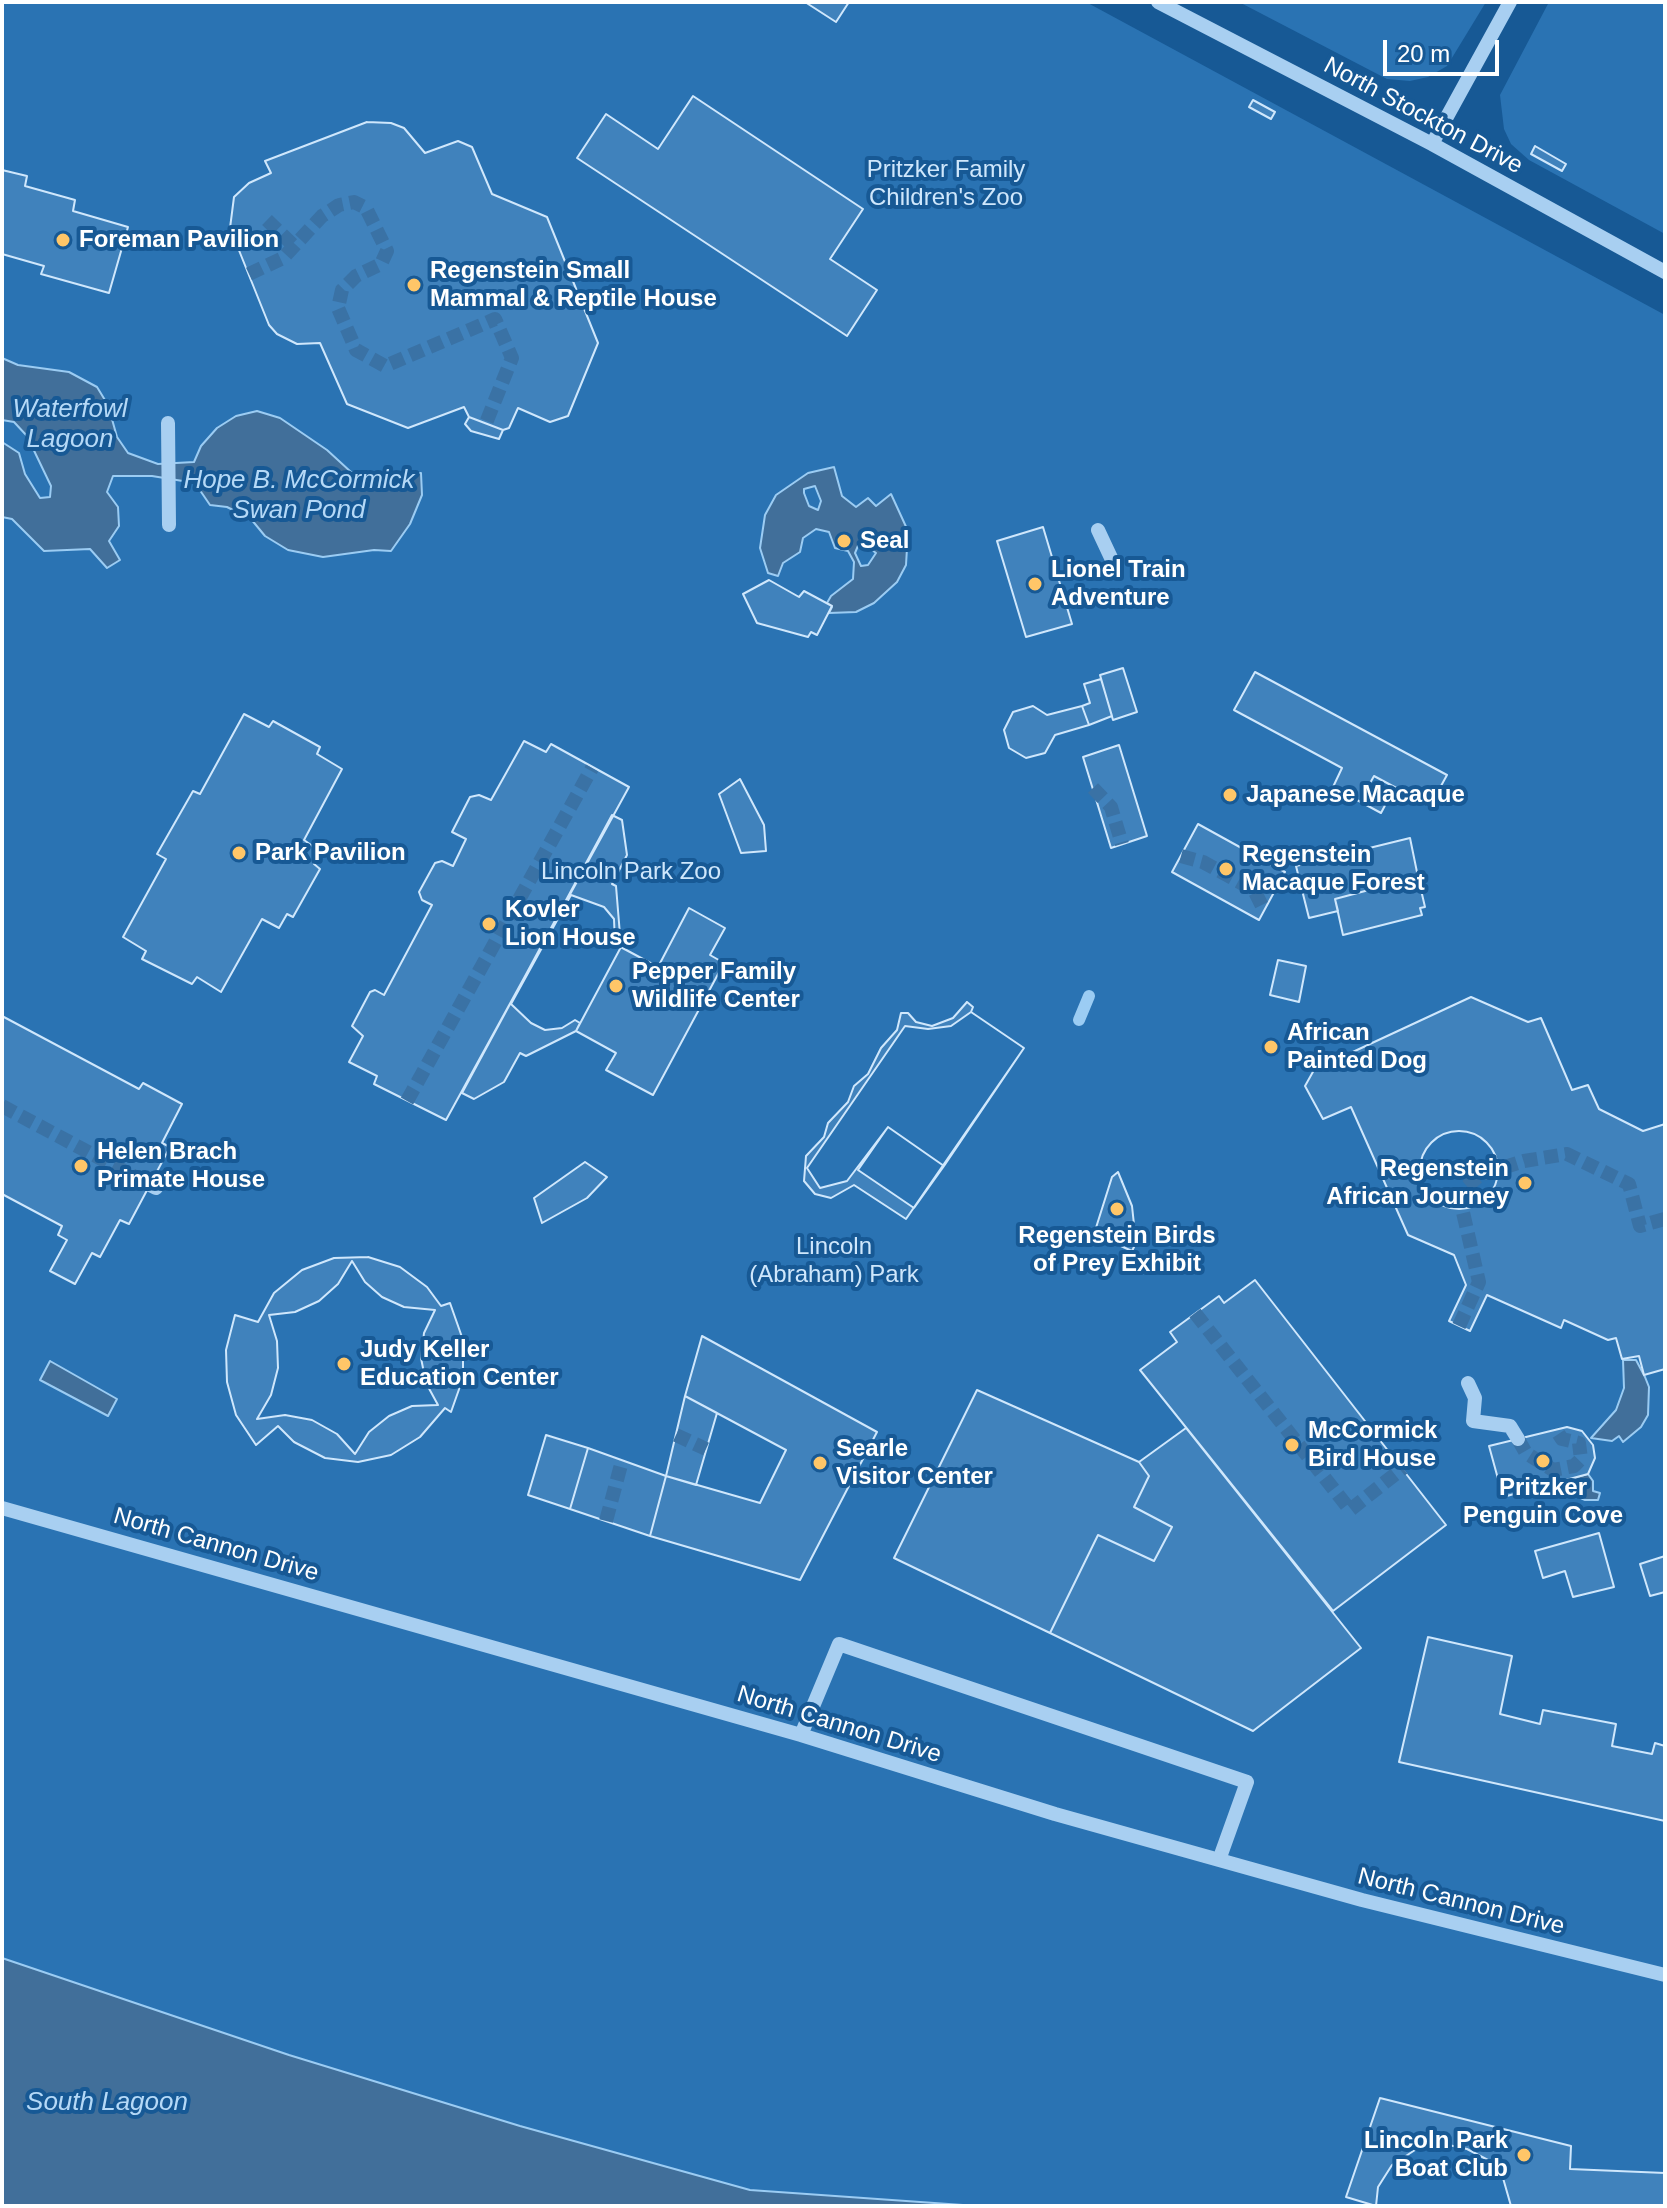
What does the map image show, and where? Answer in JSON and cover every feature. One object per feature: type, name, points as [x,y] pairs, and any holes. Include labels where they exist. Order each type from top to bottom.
[{"type":"street","name":"North Stockton Drive","points":[[1158,2],[1432,144],[1665,272]]},
{"type":"street","points":[[1432,144],[1510,2]]},
{"type":"street","points":[[168,423],[169,525]]},
{"type":"street","points":[[1098,530],[1113,562]]},
{"type":"street","points":[[1468,1383],[1475,1398],[1473,1421],[1510,1426],[1518,1439]]},
{"type":"street","name":"North Cannon Drive","points":[[2,1508],[801,1735],[1055,1814],[1362,1900],[1665,1975]]},
{"type":"street","points":[[801,1735],[839,1644],[1247,1782],[1219,1860]]},
{"type":"green space","name":"Lincoln (Abraham) Park","points":[[2,2],[1086,2],[1665,315],[1665,2206],[2,2206]]},
{"type":"green space","points":[[1239,2],[1486,2],[1447,66],[1428,77],[1410,81],[1387,79]]},
{"type":"green space","points":[[1549,2],[1665,2],[1665,234],[1529,160],[1511,144],[1504,129],[1500,95]]},
{"type":"water","points":[[2,358],[18,365],[69,372],[97,387],[108,405],[117,437],[128,453],[158,464],[194,462],[201,446],[217,428],[236,416],[257,411],[280,418],[327,450],[351,472],[373,483],[397,486],[406,473],[421,473],[422,495],[410,524],[391,551],[374,550],[323,557],[288,550],[265,536],[251,519],[227,507],[210,505],[195,483],[152,476],[113,476],[107,492],[118,507],[119,526],[109,541],[120,560],[107,568],[90,549],[44,551],[12,519],[2,517],[2,442],[19,453],[25,474],[40,498],[50,497],[51,486],[27,436],[14,422],[2,420]]},
{"type":"water","points":[[834,467],[842,496],[856,507],[868,498],[876,506],[891,494],[908,531],[906,565],[897,582],[874,603],[856,612],[829,613],[832,607],[827,603],[831,596],[853,579],[854,562],[848,551],[835,548],[829,532],[816,529],[803,538],[800,552],[783,563],[778,576],[768,573],[760,548],[765,515],[776,495],[808,473]],"holes":[[[815,486],[821,501],[818,510],[809,506],[804,493],[804,489]],[[860,541],[876,553],[868,565],[861,566],[855,553]]]},
{"type":"water","points":[[1623,1360],[1636,1360],[1645,1377],[1649,1387],[1648,1415],[1641,1427],[1623,1442],[1619,1436],[1612,1441],[1591,1438],[1616,1410],[1624,1388]]},
{"type":"water","points":[[50,1361],[117,1399],[108,1416],[40,1380]]},
{"type":"water","points":[[1588,1474],[1593,1481],[1593,1491],[1600,1493],[1598,1500],[1585,1500],[1561,1489],[1538,1487]]},
{"type":"water","name":"South Lagoon","points":[[2,1958],[289,2055],[520,2126],[750,2190],[977,2206],[2,2206]]},
{"type":"building","points":[[805,2],[849,2],[836,22]]},
{"type":"building","name":"Pritzker Family Children's Zoo","points":[[693,96],[863,209],[830,259],[877,290],[847,336],[577,158],[606,114],[658,149]]},
{"type":"building","points":[[1253,100],[1275,112],[1271,119],[1249,107]]},
{"type":"building","name":"Regenstein Small Mammal & Reptile House","points":[[367,122],[391,123],[404,128],[425,153],[458,141],[472,147],[492,194],[547,217],[598,343],[568,416],[550,422],[518,408],[509,428],[503,430],[469,417],[464,407],[408,428],[347,404],[320,343],[297,344],[277,334],[269,325],[230,228],[234,197],[249,183],[271,173],[265,161]]},
{"type":"building","points":[[1535,146],[1566,164],[1562,171],[1531,154]]},
{"type":"building","name":"Foreman Pavilion","points":[[2,170],[27,176],[25,186],[75,200],[73,211],[128,227],[109,293],[41,274],[44,266],[2,254]]},
{"type":"building","points":[[469,417],[503,430],[499,439],[471,431],[465,424]]},
{"type":"building","name":"Lionel Train Adventure","points":[[1043,527],[1072,624],[1026,637],[997,541]]},
{"type":"building","points":[[769,580],[799,597],[804,591],[832,606],[817,635],[811,632],[808,637],[757,623],[743,594]]},
{"type":"building","points":[[1123,668],[1137,712],[1113,720],[1100,675]]},
{"type":"building","points":[[1255,672],[1447,775],[1430,806],[1374,776],[1369,785],[1390,796],[1381,813],[1333,787],[1342,768],[1234,710]]},
{"type":"building","points":[[1101,679],[1112,716],[1089,725],[1082,706],[1090,703],[1084,684]]},
{"type":"building","points":[[1033,706],[1047,715],[1082,706],[1089,725],[1055,735],[1045,753],[1026,758],[1009,748],[1004,730],[1013,712]]},
{"type":"building","name":"Park Pavilion","points":[[244,714],[269,727],[273,721],[320,747],[317,754],[342,769],[304,840],[321,852],[314,864],[320,869],[293,917],[287,914],[279,928],[262,919],[221,992],[197,977],[192,984],[142,959],[146,951],[123,937],[166,859],[157,854],[193,791],[200,794]]},
{"type":"building","name":"Kovler Lion House","points":[[524,741],[546,752],[551,744],[629,787],[446,1120],[374,1084],[377,1076],[349,1062],[363,1036],[352,1026],[370,992],[375,990],[384,995],[432,905],[422,900],[419,892],[435,863],[442,861],[453,866],[466,839],[452,832],[470,797],[479,795],[491,800]]},
{"type":"building","points":[[1119,745],[1147,836],[1111,848],[1083,757]]},
{"type":"building","points":[[740,779],[764,825],[766,851],[741,853],[719,794]]},
{"type":"building","points":[[612,815],[622,820],[627,855],[612,884],[616,886],[621,947],[576,1031],[526,1056],[520,1053],[504,1082],[474,1099],[462,1093]]},
{"type":"building","name":"Regenstein Macaque Forest","points":[[1198,824],[1285,872],[1259,920],[1172,872]]},
{"type":"building","points":[[1410,838],[1418,877],[1335,899],[1338,911],[1309,918],[1296,866]]},
{"type":"building","points":[[1418,877],[1425,907],[1420,908],[1422,915],[1343,935],[1335,899]]},
{"type":"building","name":"Pepper Family Wildlife Center","points":[[571,895],[604,907],[614,919],[615,944],[658,967],[689,908],[725,928],[710,955],[724,963],[653,1095],[606,1070],[616,1053],[576,1031],[580,1023],[575,1020],[562,1028],[545,1030],[531,1023],[511,1004]]},
{"type":"building","points":[[1278,960],[1306,966],[1299,1002],[1270,995]]},
{"type":"building","name":"Regenstein African Journey","points":[[1471,997],[1528,1022],[1541,1018],[1572,1090],[1588,1085],[1599,1109],[1643,1131],[1665,1124],[1665,1369],[1644,1375],[1639,1356],[1622,1359],[1616,1338],[1608,1340],[1564,1320],[1561,1328],[1487,1295],[1470,1331],[1449,1321],[1466,1285],[1454,1255],[1408,1235],[1351,1107],[1323,1119],[1305,1086],[1314,1070]]},
{"type":"building","points":[[967,1002],[973,1007],[971,1012],[1024,1048],[906,1219],[854,1185],[831,1198],[815,1194],[804,1181],[806,1156],[824,1137],[828,1123],[848,1102],[854,1086],[868,1074],[881,1048],[897,1030],[901,1013],[908,1013],[916,1022],[932,1026],[953,1018]]},
{"type":"building","points":[[971,1012],[1024,1048],[944,1166],[888,1127],[847,1181],[820,1188],[807,1168],[905,1026],[928,1029],[951,1026]]},
{"type":"building","name":"Helen Brach Primate House","points":[[2,1016],[139,1089],[143,1083],[182,1104],[162,1143],[170,1147],[129,1224],[120,1220],[100,1257],[92,1253],[75,1284],[50,1271],[67,1240],[58,1235],[62,1226],[2,1194]]},
{"type":"building","points":[[888,1127],[944,1166],[914,1208],[858,1170]]},
{"type":"building","points":[[1459,1131],[1474,1134],[1491,1148],[1498,1170],[1495,1185],[1481,1202],[1459,1209],[1444,1206],[1427,1192],[1420,1170],[1423,1155],[1437,1138]]},
{"type":"building","points":[[585,1162],[607,1177],[587,1198],[542,1223],[534,1198]]},
{"type":"building","name":"Regenstein Birds of Prey Exhibit","points":[[1118,1172],[1132,1206],[1136,1243],[1132,1251],[1094,1234],[1112,1177]]},
{"type":"building","name":"Judy Keller Education Center","points":[[368,1257],[400,1267],[427,1287],[441,1306],[450,1303],[463,1340],[463,1378],[451,1412],[445,1408],[420,1437],[391,1455],[358,1462],[325,1458],[294,1442],[278,1426],[256,1445],[236,1415],[227,1382],[226,1350],[235,1315],[258,1322],[274,1293],[302,1270],[334,1258]]},
{"type":"building","points":[[352,1261],[365,1282],[382,1297],[404,1307],[435,1310],[424,1333],[421,1358],[426,1383],[438,1405],[412,1406],[389,1416],[369,1432],[355,1454],[337,1434],[312,1420],[285,1415],[257,1419],[271,1395],[278,1368],[277,1341],[269,1315],[295,1312],[319,1301],[338,1284]]},
{"type":"building","name":"McCormick Bird House","points":[[1255,1280],[1446,1525],[1333,1611],[1140,1370],[1177,1342],[1170,1332],[1219,1296],[1224,1303]]},
{"type":"building","name":"Searle Visitor Center","points":[[702,1336],[877,1432],[800,1580],[650,1536],[666,1476],[760,1503],[786,1450],[685,1396]]},
{"type":"building","points":[[977,1390],[1139,1462],[1149,1476],[1134,1507],[1172,1527],[1154,1561],[1098,1535],[1050,1633],[894,1558]]},
{"type":"building","points":[[685,1396],[717,1413],[696,1485],[666,1476]]},
{"type":"building","name":"Pritzker Penguin Cove","points":[[1567,1427],[1582,1431],[1593,1445],[1595,1458],[1588,1474],[1503,1497],[1489,1446]]},
{"type":"building","points":[[1186,1428],[1361,1648],[1253,1731],[1050,1633],[1098,1535],[1154,1561],[1172,1527],[1134,1507],[1149,1476],[1139,1462]]},
{"type":"building","points":[[546,1435],[588,1448],[570,1509],[528,1495]]},
{"type":"building","points":[[588,1448],[666,1476],[650,1536],[570,1509]]},
{"type":"building","points":[[1599,1533],[1614,1587],[1573,1597],[1565,1571],[1543,1578],[1535,1551]]},
{"type":"building","points":[[1665,1556],[1665,1592],[1650,1596],[1640,1564]]},
{"type":"building","points":[[1428,1637],[1512,1656],[1500,1714],[1540,1724],[1543,1710],[1616,1724],[1612,1746],[1652,1754],[1655,1743],[1665,1746],[1665,1821],[1399,1762]]},
{"type":"building","name":"Lincoln Park Boat Club","points":[[1380,2098],[1571,2146],[1570,2169],[1665,2173],[1665,2206],[1511,2206],[1503,2178],[1488,2160],[1467,2149],[1444,2144],[1415,2150],[1392,2165],[1378,2187],[1376,2206],[1346,2197]]},
{"type":"waterway","points":[[1079,1020],[1089,996]]},
{"type":"tunnel","points":[[249,274],[283,258],[322,216],[339,205],[354,202],[366,208],[387,251],[381,264],[356,276],[342,290],[338,308],[356,350],[385,366],[495,319],[512,358],[486,423]]},
{"type":"tunnel","points":[[267,220],[296,248]]},
{"type":"tunnel","points":[[407,1101],[592,768]]},
{"type":"tunnel","points":[[1093,788],[1111,807],[1122,844]]},
{"type":"tunnel","points":[[1181,856],[1203,862],[1254,890],[1264,910]]},
{"type":"tunnel","points":[[2,1106],[150,1185]]},
{"type":"tunnel","points":[[1459,1326],[1479,1282],[1462,1208],[1465,1188],[1480,1175],[1524,1161],[1567,1154],[1629,1184],[1640,1226],[1665,1219]]},
{"type":"tunnel","points":[[1195,1313],[1350,1510],[1403,1468]]},
{"type":"tunnel","points":[[1518,1439],[1526,1453],[1553,1470],[1574,1466],[1581,1459],[1579,1443],[1562,1439],[1556,1430]]},
{"type":"tunnel","points":[[676,1435],[706,1449]]},
{"type":"tunnel","points":[[606,1521],[622,1461]]},
{"type":"place","name":"Foreman Pavilion","points":[[63,240]]},
{"type":"place","name":"Regenstein Small Mammal & Reptile House","points":[[414,285]]},
{"type":"place","name":"Seal","points":[[844,541]]},
{"type":"place","name":"Lionel Train Adventure","points":[[1035,584]]},
{"type":"place","name":"Japanese Macaque","points":[[1230,795]]},
{"type":"place","name":"Park Pavilion","points":[[239,853]]},
{"type":"place","name":"Regenstein Macaque Forest","points":[[1226,869]]},
{"type":"place","name":"Kovler Lion House","points":[[489,924]]},
{"type":"place","name":"Pepper Family Wildlife Center","points":[[616,986]]},
{"type":"place","name":"African Painted Dog","points":[[1271,1047]]},
{"type":"place","name":"Helen Brach Primate House","points":[[81,1166]]},
{"type":"place","name":"Regenstein African Journey","points":[[1525,1183]]},
{"type":"place","name":"Regenstein Birds of Prey Exhibit","points":[[1117,1209]]},
{"type":"place","name":"Judy Keller Education Center","points":[[344,1364]]},
{"type":"place","name":"McCormick Bird House","points":[[1292,1445]]},
{"type":"place","name":"Pritzker Penguin Cove","points":[[1543,1461]]},
{"type":"place","name":"Searle Visitor Center","points":[[820,1463]]},
{"type":"place","name":"Lincoln Park Boat Club","points":[[1524,2155]]},
{"type":"water label","name":"Waterfowl Lagoon","points":[[70,425]]},
{"type":"water label","name":"Hope B. McCormick Swan Pond","points":[[299,496]]},
{"type":"park label","name":"Lincoln Park Zoo","points":[[631,872]]}]
